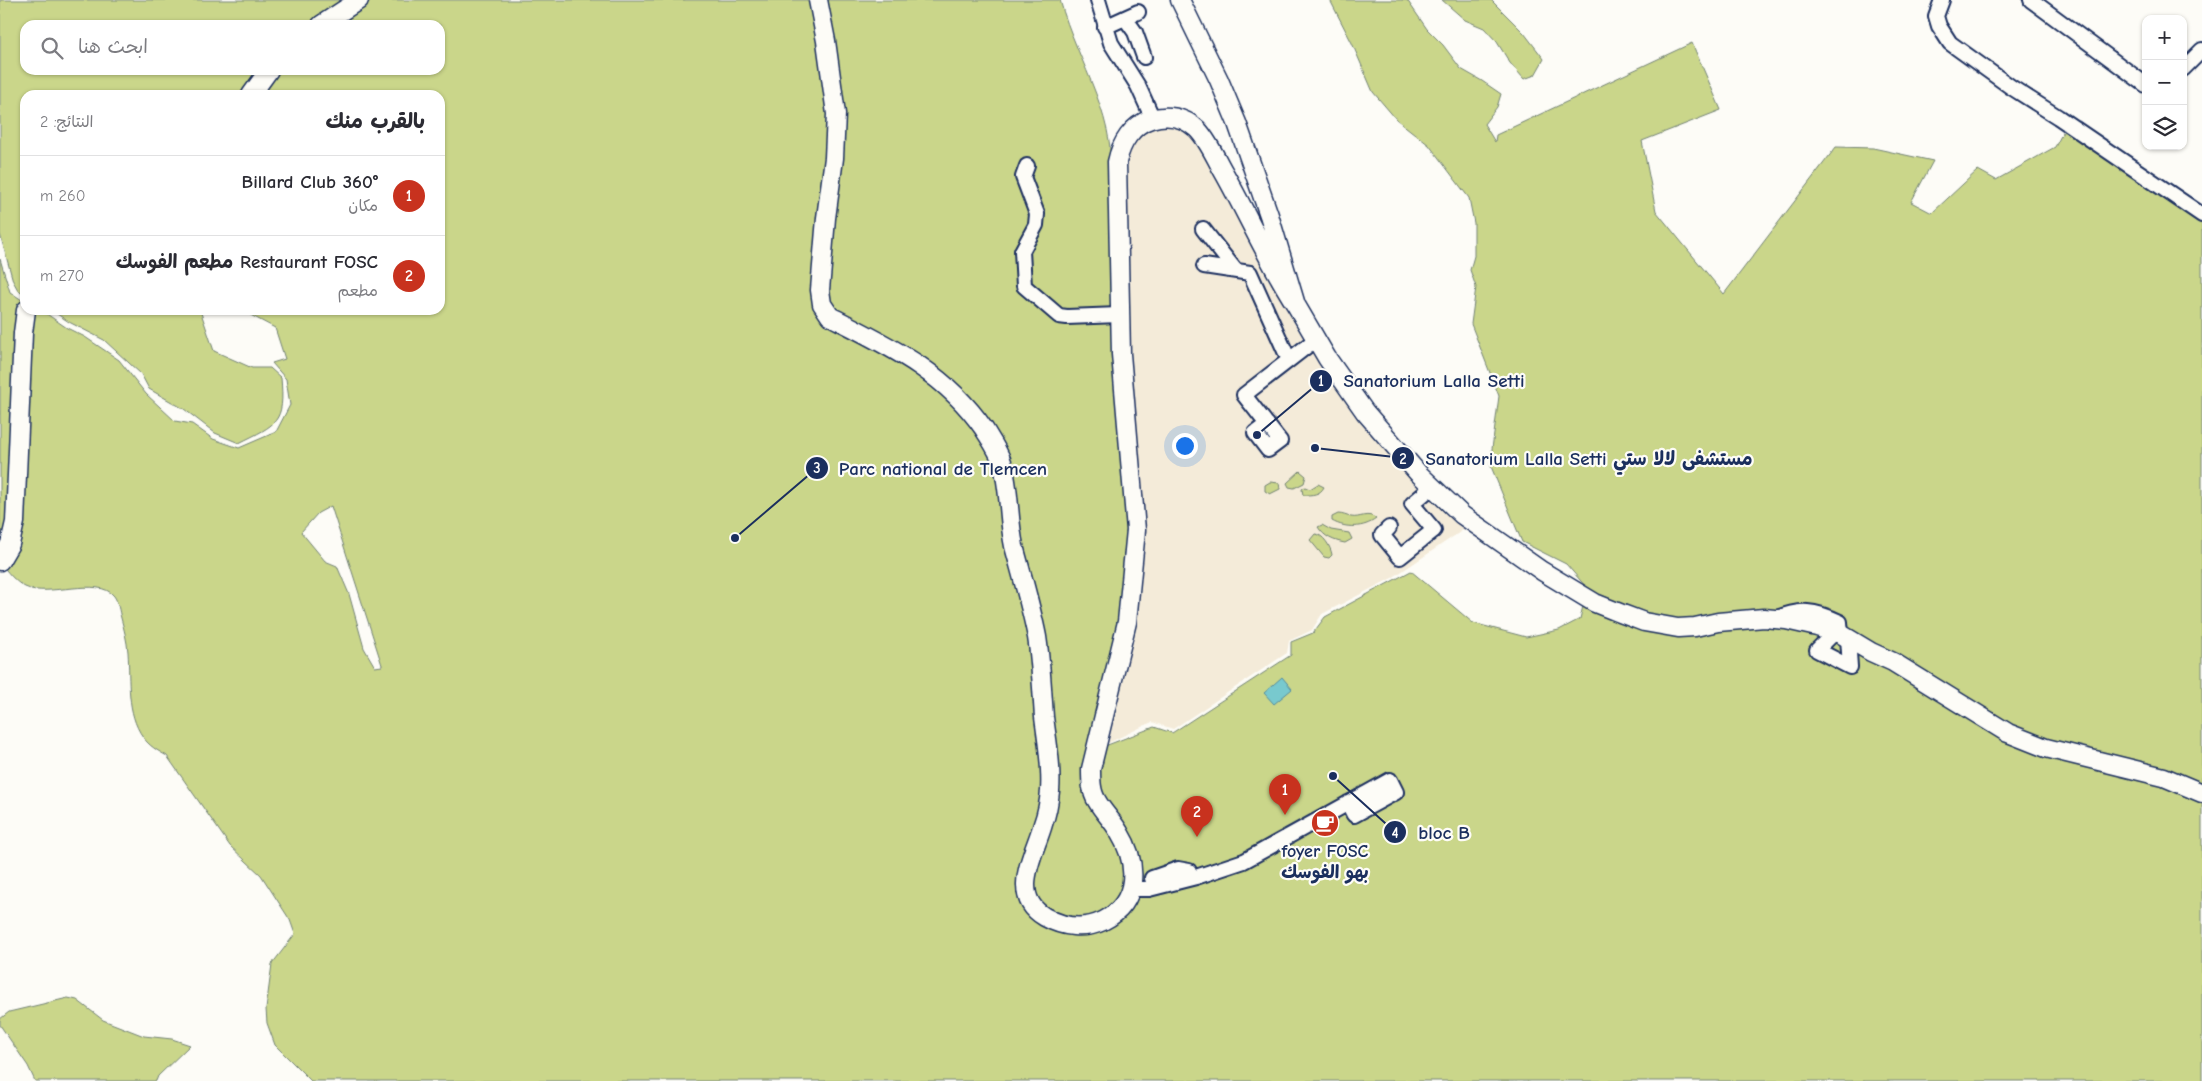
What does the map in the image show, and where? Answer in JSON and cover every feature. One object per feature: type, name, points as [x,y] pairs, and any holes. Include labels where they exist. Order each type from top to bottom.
[{"type":"main road","points":[[329,20],[359,0]]},
{"type":"main road","points":[[818,0],[826,41],[836,114],[836,133],[820,290],[822,304],[830,316],[910,358],[932,374],[974,416],[1002,461],[1014,545],[1028,592],[1037,639],[1050,763],[1048,802],[1044,823],[1025,879],[1028,899],[1032,906],[1046,917],[1067,925],[1086,926],[1105,920],[1128,898],[1132,889],[1132,870],[1128,849],[1121,834],[1097,802],[1091,769],[1126,630],[1132,590],[1136,530],[1119,315],[1117,162],[1127,138],[1143,122],[1153,119],[1175,117],[1186,120],[1204,137],[1247,215],[1271,264],[1315,340],[1365,412],[1394,447],[1462,515],[1542,571],[1595,603],[1644,622],[1678,628],[1695,627],[1744,618],[1774,619],[1802,623],[1841,635],[1893,662],[2008,733],[2046,748],[2164,777],[2202,793]]},
{"type":"main road","points":[[1180,0],[1219,80],[1237,124],[1269,216],[1296,305]]},
{"type":"main road","points":[[255,90],[265,75]]},
{"type":"main road","points":[[0,560],[10,544],[15,522],[25,315]]},
{"type":"street","points":[[1098,0],[1111,43],[1138,86],[1153,119]]},
{"type":"street","points":[[1942,0],[1936,16],[1939,26],[1950,43],[2011,87],[2058,116],[2202,215]]},
{"type":"street","points":[[2031,0],[2142,82]]},
{"type":"street","points":[[1105,27],[1132,15],[1135,32],[1144,57]]},
{"type":"street","points":[[2187,65],[2202,50]]},
{"type":"street","points":[[1027,166],[1023,178],[1037,214],[1036,225],[1022,251],[1024,286],[1059,316],[1119,315]]},
{"type":"street","points":[[1203,230],[1236,271]]},
{"type":"street","points":[[1204,266],[1250,273],[1289,360]]},
{"type":"street","points":[[1266,424],[1244,395],[1315,340]]},
{"type":"street","points":[[1390,528],[1382,535],[1400,557],[1434,530],[1412,504],[1432,487]]},
{"type":"street","points":[[1132,889],[1141,890],[1191,878],[1244,861],[1348,803]]},
{"type":"shaded area","points":[[1175,125],[1197,137],[1245,226],[1424,486],[1466,528],[1392,578],[1322,614],[1312,630],[1289,641],[1287,653],[1173,729],[1152,722],[1104,745],[1138,458],[1135,408],[1125,315],[1123,160],[1135,139],[1145,131],[1161,126]]},
{"type":"green space","points":[[0,0],[1060,0],[1096,94],[1109,142],[1111,166],[1108,191],[1115,392],[1124,445],[1128,533],[1123,611],[1092,751],[1154,727],[1172,733],[1291,655],[1291,642],[1313,633],[1325,617],[1411,571],[1473,623],[1526,637],[1559,630],[1580,619],[1587,588],[1566,564],[1522,542],[1490,464],[1499,396],[1471,324],[1476,287],[1470,270],[1474,256],[1474,223],[1469,198],[1429,145],[1396,119],[1373,92],[1352,43],[1330,0],[1407,0],[1427,29],[1443,45],[1461,69],[1501,94],[1497,107],[1484,124],[1495,142],[1496,135],[1692,43],[1721,110],[1642,141],[1656,211],[1724,294],[1836,147],[1873,148],[1933,161],[1911,202],[1932,213],[1978,170],[1996,180],[2055,147],[2064,130],[2085,140],[2202,222],[2202,1081],[311,1081],[275,1045],[267,1023],[266,1009],[272,964],[295,934],[290,920],[261,875],[230,846],[167,756],[148,743],[138,728],[131,707],[127,643],[114,596],[107,590],[85,587],[35,590],[21,585],[0,563],[0,259],[10,292],[20,299],[20,315],[48,315],[67,328],[85,337],[119,360],[146,394],[175,421],[192,424],[213,439],[239,448],[276,432],[290,405],[286,379],[272,363],[285,359],[275,328],[250,315],[445,315],[445,90],[20,90],[20,291],[13,281],[0,234]],"holes":[[[331,506],[382,665],[375,667],[364,648],[349,594],[337,566],[325,561],[301,532],[318,513]]]},
{"type":"green space","points":[[1442,0],[1491,0],[1524,33],[1544,59],[1535,75],[1524,79],[1510,63],[1497,42],[1484,28],[1465,20]]},
{"type":"green space","points":[[58,315],[202,315],[214,351],[252,368],[270,368],[281,378],[281,404],[276,420],[262,431],[239,443],[215,433],[184,409],[149,389],[141,374],[104,340]]},
{"type":"green space","points":[[1300,471],[1306,476],[1304,483],[1294,488],[1289,487],[1287,483]]},
{"type":"green space","points":[[1270,482],[1279,483],[1280,489],[1270,494],[1265,491],[1265,485]]},
{"type":"green space","points":[[1318,484],[1324,487],[1320,492],[1313,495],[1303,495],[1302,489],[1305,487],[1310,489]]},
{"type":"green space","points":[[1338,514],[1354,517],[1367,515],[1376,519],[1360,526],[1349,526],[1332,521],[1332,517]]},
{"type":"green space","points":[[1322,525],[1331,530],[1349,533],[1352,539],[1345,543],[1333,540],[1320,530],[1318,527]]},
{"type":"green space","points":[[1315,534],[1321,536],[1328,545],[1332,555],[1329,558],[1324,557],[1310,540]]},
{"type":"green space","points":[[68,998],[77,1000],[103,1020],[144,1036],[172,1039],[190,1045],[158,1076],[156,1081],[35,1081],[28,1066],[0,1025],[0,1019],[9,1012]]},
{"type":"water","points":[[1282,677],[1292,689],[1274,704],[1264,693]]},
{"type":"place","name":"Sanatorium Lalla Setti","points":[[1257,435]]},
{"type":"place","name":"Sanatorium Lalla Setti مستشفى لالا ستي","points":[[1315,448]]},
{"type":"place","name":"Parc national de Tlemcen","points":[[735,538]]},
{"type":"place","name":"bloc B","points":[[1333,776]]},
{"type":"place","name":"Billard Club 360°","points":[[1285,815]]},
{"type":"place","name":"foyer FOSC بهو الفوسك","points":[[1325,823]]},
{"type":"place","name":"Restaurant FOSC مطعم الفوسك","points":[[1197,837]]}]
